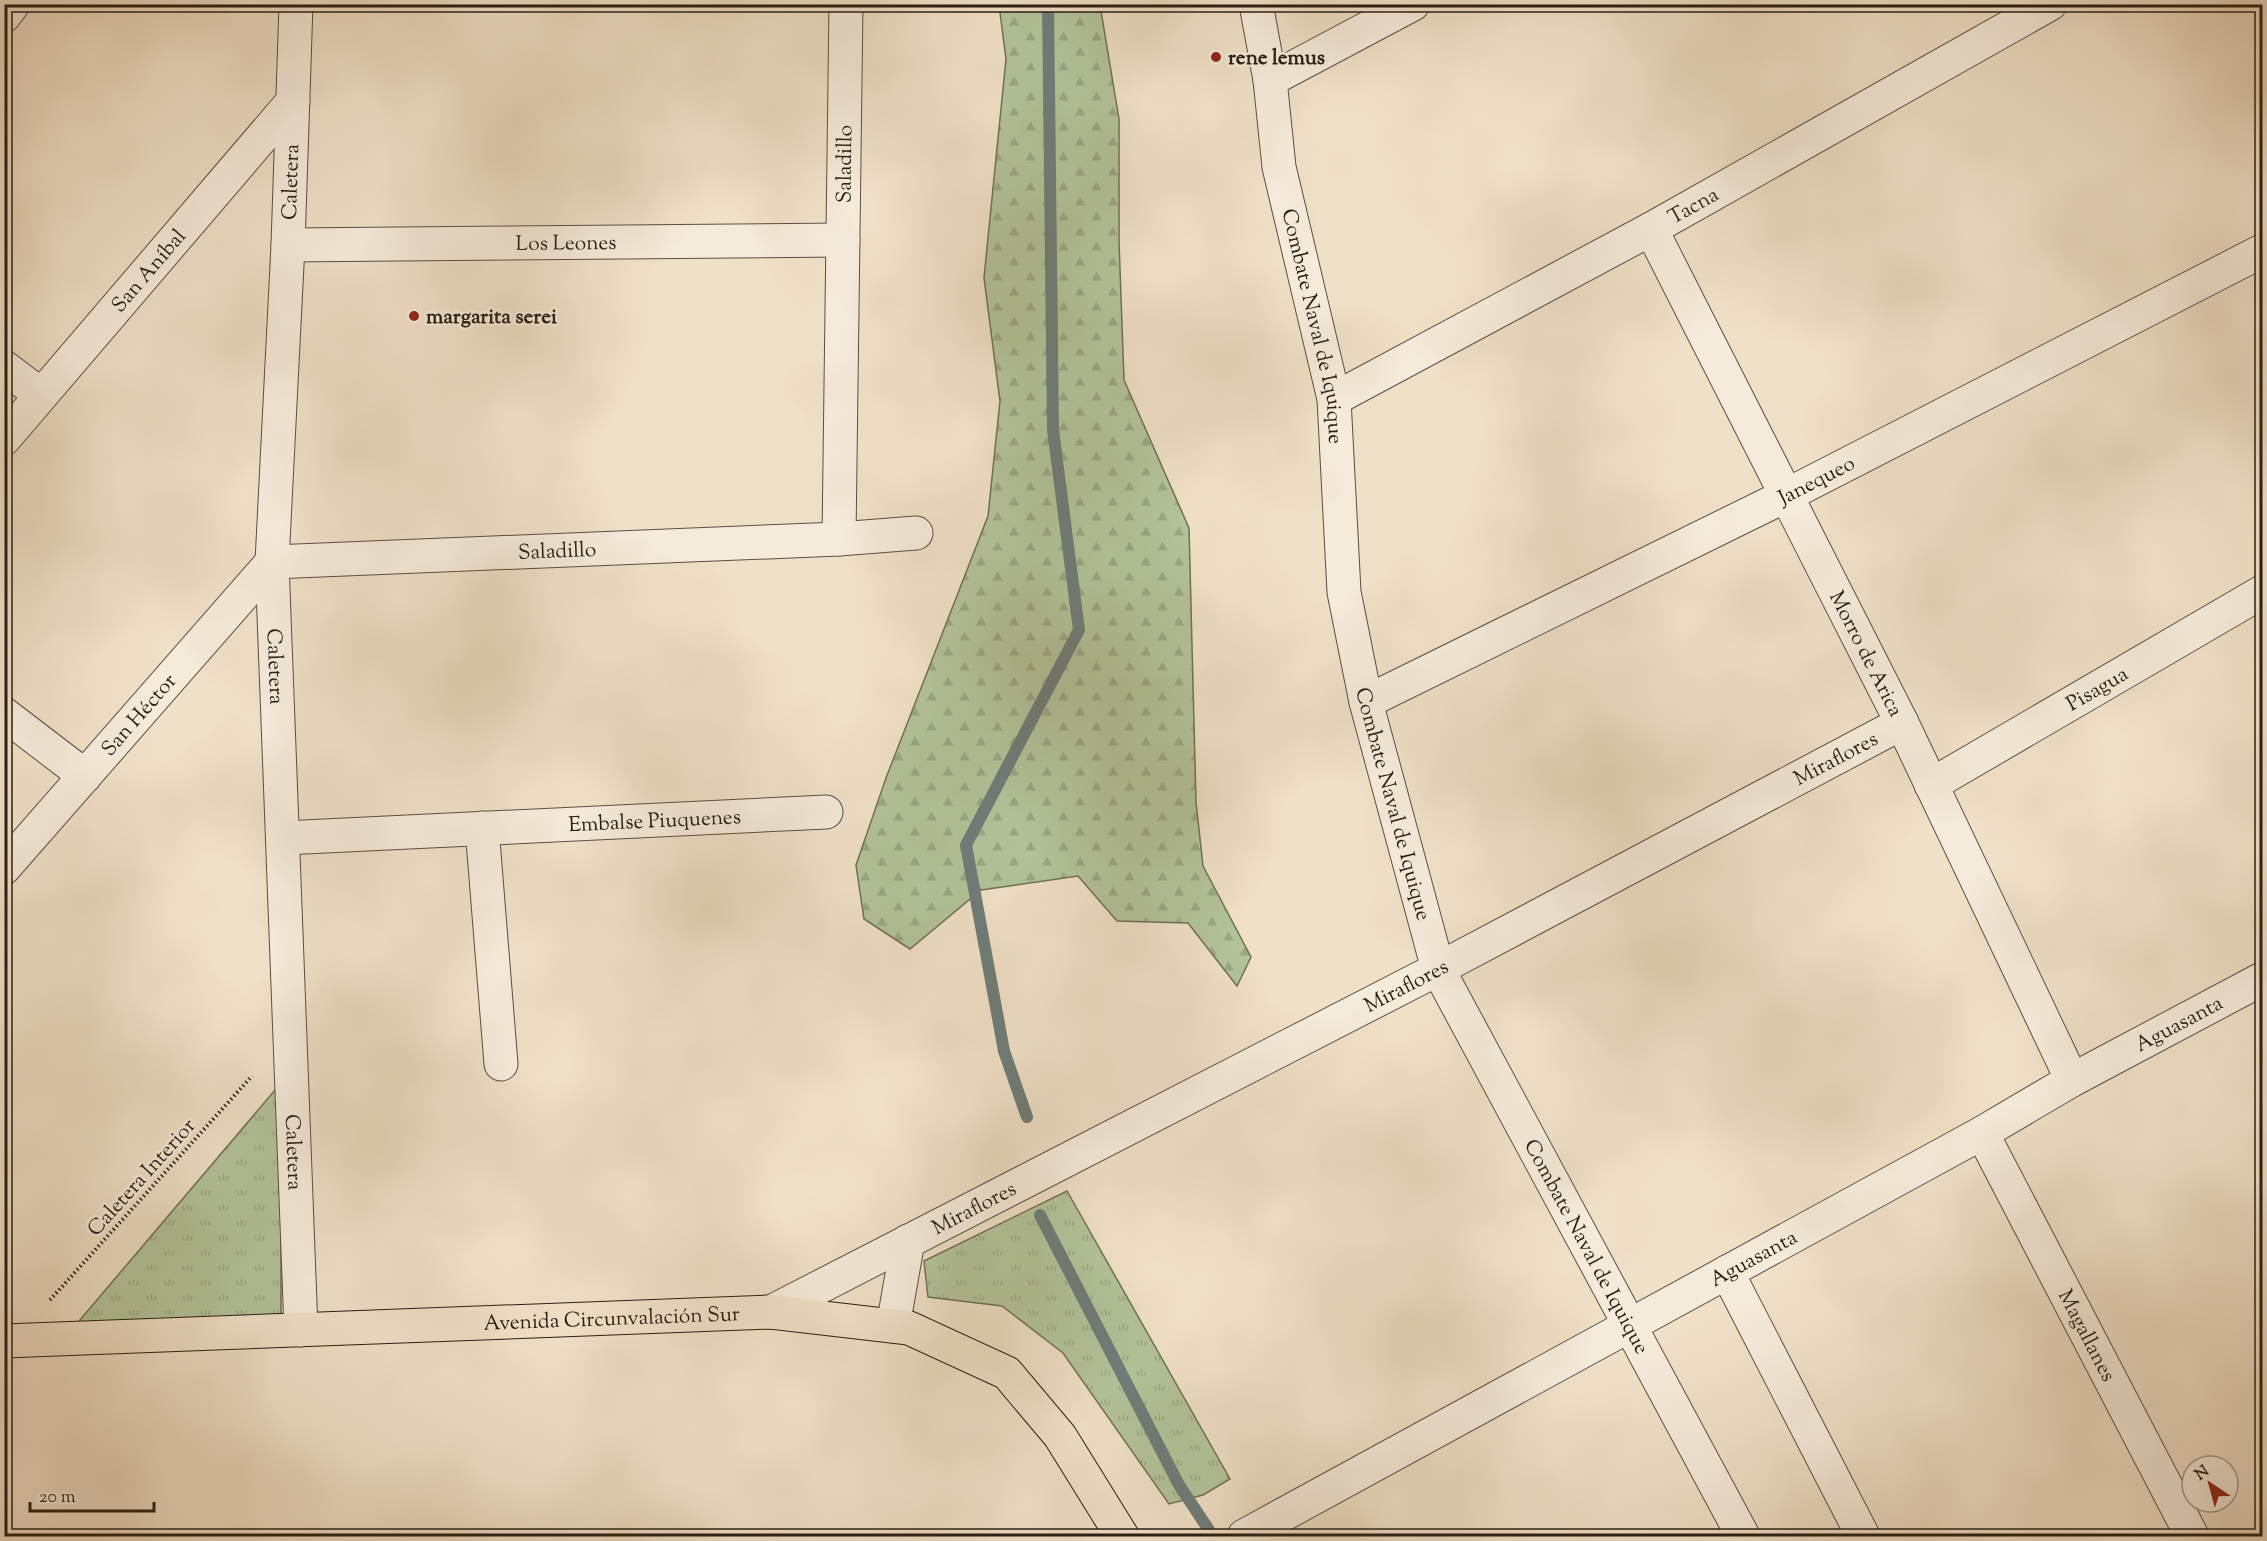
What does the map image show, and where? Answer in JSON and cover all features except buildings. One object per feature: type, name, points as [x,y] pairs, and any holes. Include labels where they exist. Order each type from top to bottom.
[{"type":"main road","name":"Avenida Circunvalación Sur","points":[[9,1341],[771,1312],[909,1328],[1007,1374],[1060,1436],[1122,1536]]},
{"type":"street","points":[[4,16],[14,4]]},
{"type":"street","name":"Caletera","points":[[296,4],[288,245],[272,562],[302,1330]]},
{"type":"street","name":"Saladillo","points":[[839,539],[846,4]]},
{"type":"street","name":"Combate Naval de Iquique","points":[[1257,4],[1270,80],[1279,167],[1334,399],[1344,592],[1366,702],[1438,969],[1743,1536]]},
{"type":"street","points":[[1270,80],[1413,4]]},
{"type":"street","name":"Tacna","points":[[1334,399],[1651,229],[2050,4]]},
{"type":"street","name":"San Aníbal","points":[[4,439],[293,101]]},
{"type":"street","name":"Morro de Arica","points":[[1651,229],[1902,723],[2072,1080]]},
{"type":"street","name":"Los Leones","points":[[288,245],[843,240]]},
{"type":"street","name":"Janequeo","points":[[1366,702],[1785,496],[2262,251]]},
{"type":"street","points":[[4,367],[41,395]]},
{"type":"street","name":"Saladillo","points":[[272,562],[839,539],[916,533]]},
{"type":"street","name":"San Héctor","points":[[4,868],[272,562]]},
{"type":"street","name":"Pisagua","points":[[1931,785],[2262,592]]},
{"type":"street","points":[[4,714],[85,776]]},
{"type":"street","name":"Miraflores","points":[[771,1312],[1438,969],[1902,723]]},
{"type":"street","name":"Embalse Piuquenes","points":[[283,838],[826,813]]},
{"type":"street","points":[[482,828],[501,1064]]},
{"type":"street","name":"Aguasanta","points":[[1246,1536],[1982,1133],[2072,1080],[2258,991]]},
{"type":"street","name":"Magallanes","points":[[1982,1133],[2192,1536]]},
{"type":"street","name":"Miraflores","points":[[893,1326],[908,1241]]},
{"type":"street","points":[[1727,1272],[1863,1536]]},
{"type":"path","name":"Caletera Interior","points":[[9,1341],[291,1034]]},
{"type":"green space","points":[[999,5],[1100,5],[1119,119],[1119,241],[1124,380],[1189,528],[1196,802],[1203,866],[1251,957],[1237,986],[1188,923],[1117,921],[1078,876],[981,890],[910,949],[864,919],[856,865],[886,778],[988,516],[1000,401],[984,278],[1006,59]]},
{"type":"green space","points":[[281,1083],[281,1323],[74,1327]]},
{"type":"green space","points":[[1067,1191],[1230,1479],[1203,1495],[1169,1504],[1063,1353],[1002,1306],[928,1297],[924,1261]]},
{"type":"waterway","points":[[1027,1117],[1004,1051],[966,845],[1079,630],[1053,430],[1048,4]]},
{"type":"waterway","points":[[1040,1215],[1179,1485],[1213,1536]]},
{"type":"place","name":"rene lemus","points":[[1216,57]]},
{"type":"place","name":"margarita serei","points":[[414,316]]}]
